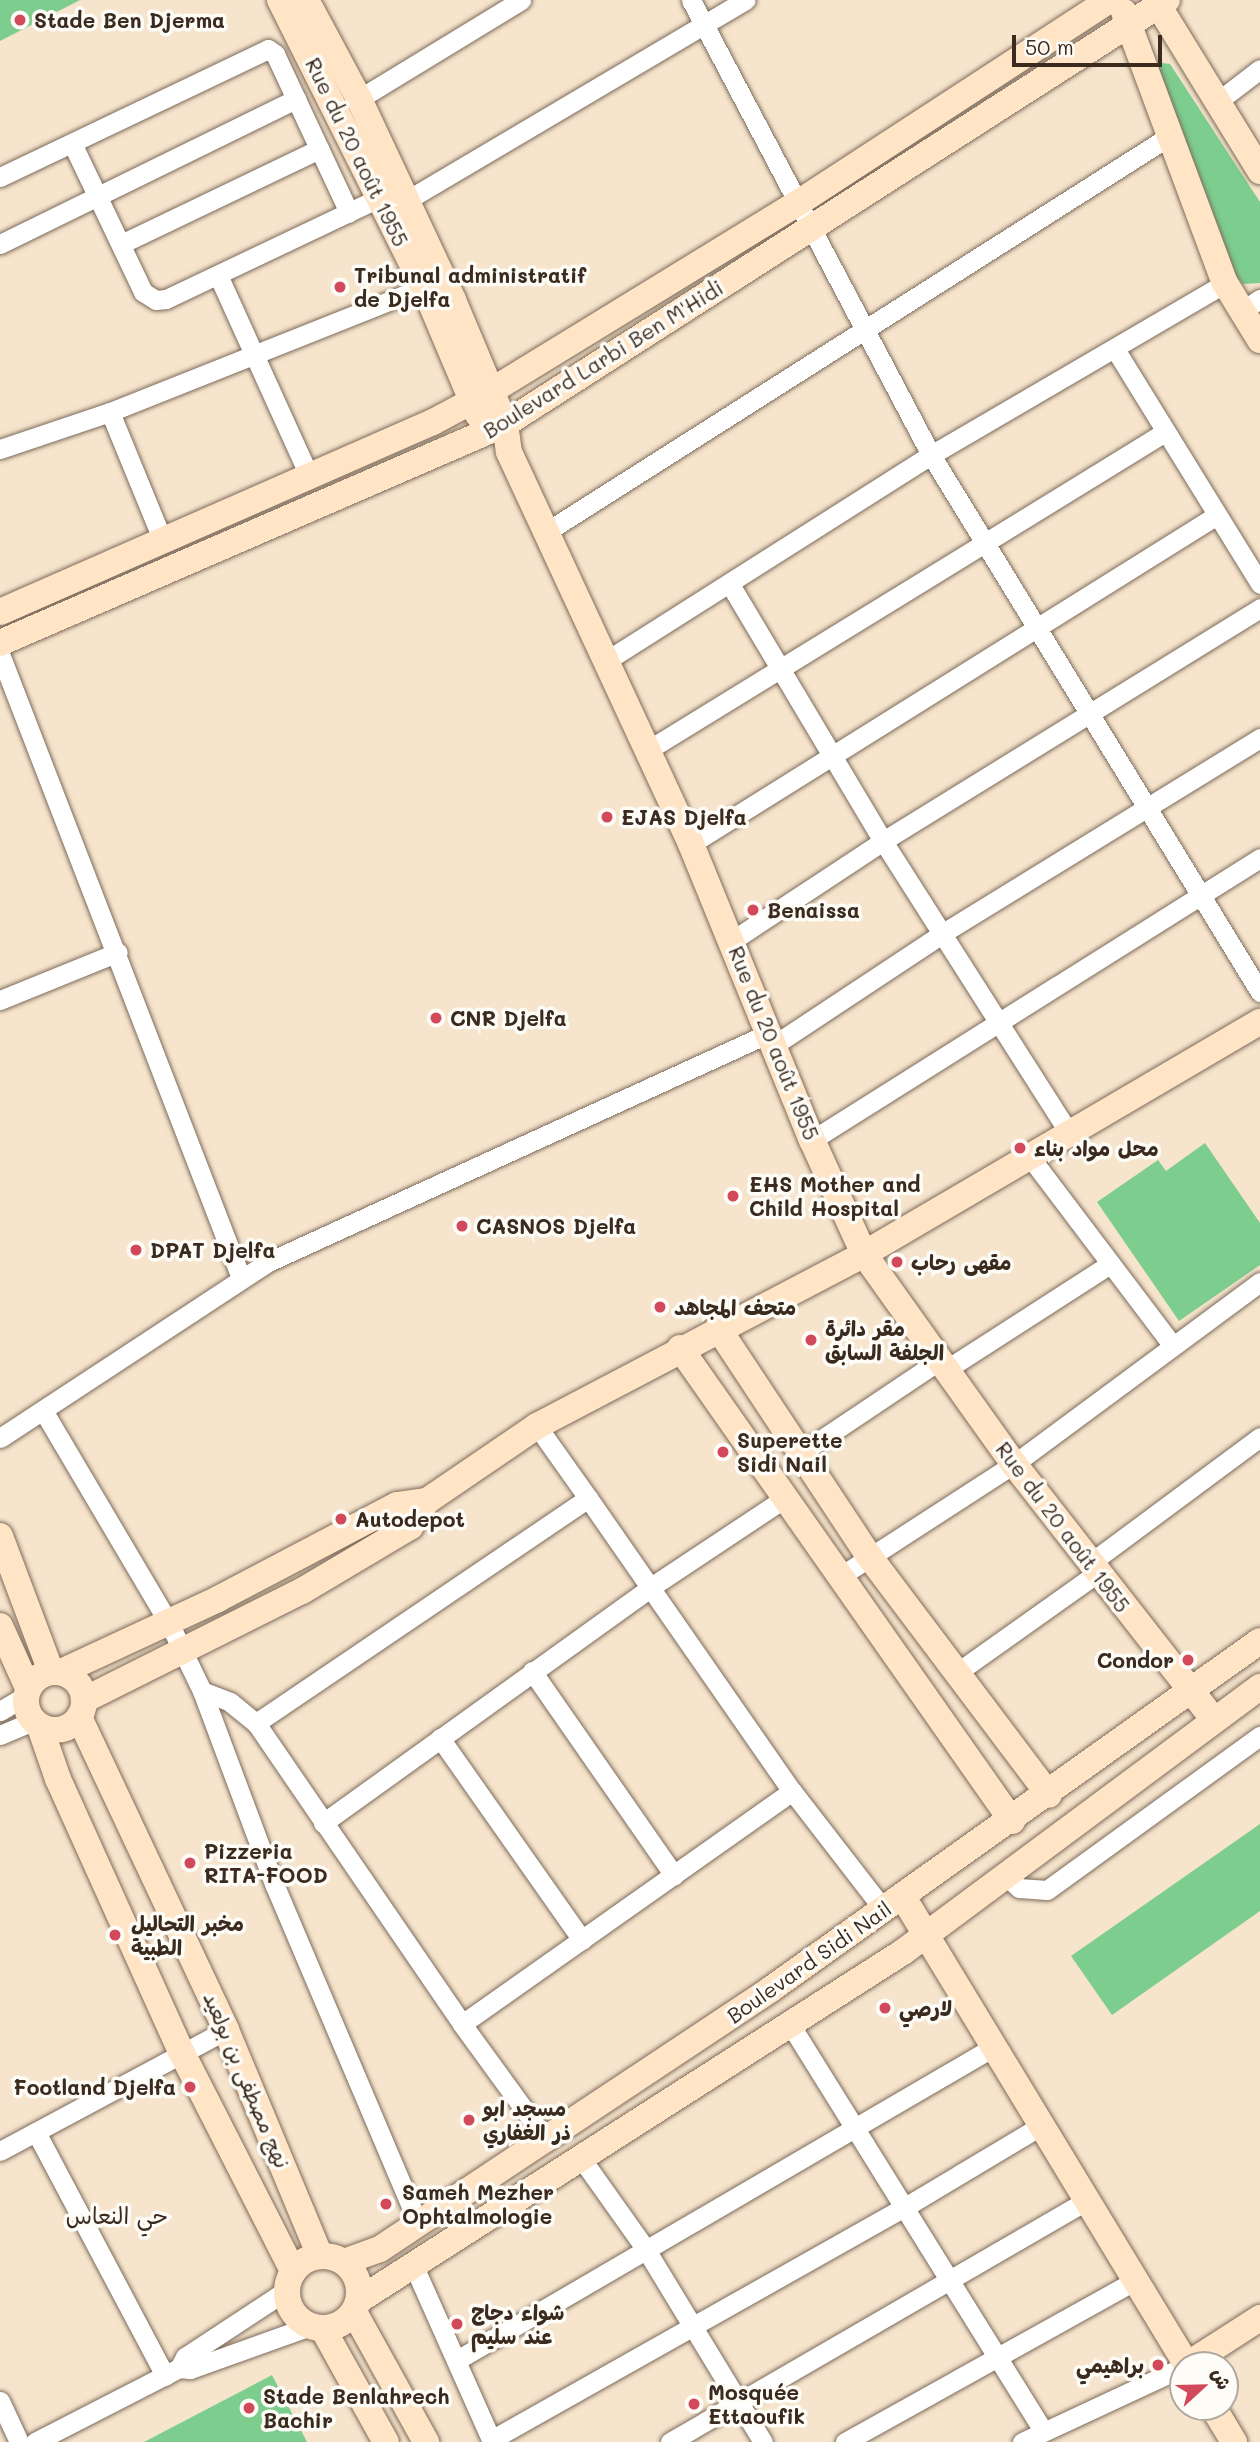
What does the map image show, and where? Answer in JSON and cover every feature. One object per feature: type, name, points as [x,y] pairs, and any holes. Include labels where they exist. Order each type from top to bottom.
[{"type":"main road","name":"Rue du 20 août 1955","points":[[280,0],[391,204],[649,750],[733,940],[812,1140],[864,1254],[1013,1464],[1214,1720]]},
{"type":"main road","name":"Rue du 20 août 1955","points":[[306,0],[359,99],[391,204],[424,287],[481,396]]},
{"type":"main road","points":[[0,612],[309,476],[481,396],[798,203],[1110,0]]},
{"type":"main road","points":[[1120,0],[1225,283],[1251,305],[1260,340]]},
{"type":"main road","points":[[1160,2],[1260,172]]},
{"type":"main road","name":"Boulevard Larbi Ben M'Hidi","points":[[0,643],[495,428],[1128,26],[1160,2]]},
{"type":"main road","points":[[32,1708],[66,1728],[82,1709],[130,1674],[183,1652],[302,1591],[410,1527],[426,1501],[537,1426],[718,1328],[864,1254],[1260,1022]]},
{"type":"main road","points":[[718,1328],[798,1455],[869,1556],[954,1674],[1048,1795]]},
{"type":"main road","points":[[680,1348],[1012,1821]]},
{"type":"main road","points":[[32,1708],[56,1672],[169,1623],[397,1505],[426,1501]]},
{"type":"main road","points":[[0,1536],[56,1672]]},
{"type":"main road","points":[[0,1626],[58,1779],[182,2053],[290,2281],[292,2312],[316,2327],[386,2442]]},
{"type":"main road","name":"Boulevard Sidi Nail","points":[[332,2259],[380,2249],[547,2141],[1012,1821],[1260,1641]]},
{"type":"main road","name":"نهج مصطفى بن بولعيد","points":[[56,1672],[77,1682],[82,1709],[332,2259]]},
{"type":"main road","name":"Boulevard Sidi Nail","points":[[356,2306],[412,2262],[581,2158],[927,1936],[1260,1687]]},
{"type":"main road","points":[[893,1904],[927,1936],[1178,2351]]},
{"type":"main road","points":[[290,2281],[332,2259],[357,2279],[356,2306],[426,2442]]},
{"type":"main road","points":[[316,2327],[337,2326],[356,2306]]},
{"type":"main road","points":[[1208,2351],[1260,2318]]},
{"type":"main road","points":[[1221,2421],[1232,2442]]},
{"type":"street","points":[[359,99],[521,0]]},
{"type":"street","points":[[691,0],[931,455],[1260,992]]},
{"type":"street","points":[[72,143],[149,298],[166,299],[349,213],[391,204],[704,27],[746,0]]},
{"type":"street","points":[[0,177],[268,49],[275,54],[349,213]]},
{"type":"street","points":[[1217,102],[1260,69]]},
{"type":"street","points":[[0,244],[296,99]]},
{"type":"street","points":[[547,532],[1171,135]]},
{"type":"street","points":[[121,244],[319,149]]},
{"type":"street","points":[[218,275],[309,476]]},
{"type":"street","points":[[606,662],[730,586],[931,455],[1225,283]]},
{"type":"street","points":[[0,449],[110,412],[424,287]]},
{"type":"street","points":[[1115,349],[1260,584]]},
{"type":"street","points":[[110,412],[162,539]]},
{"type":"street","points":[[649,750],[983,541],[1165,432]]},
{"type":"street","points":[[691,844],[1217,515]]},
{"type":"street","points":[[730,586],[782,668],[883,841],[1070,1134]]},
{"type":"street","points":[[733,940],[883,841],[1092,714],[1260,607]]},
{"type":"street","points":[[0,654],[118,952],[241,1278]]},
{"type":"street","points":[[0,1438],[44,1412],[241,1278],[771,1039],[1260,738]]},
{"type":"street","points":[[812,1140],[997,1020],[1260,858]]},
{"type":"street","points":[[0,1000],[118,952]]},
{"type":"street","points":[[1030,1157],[1173,1346]]},
{"type":"street","points":[[798,1455],[1110,1264]]},
{"type":"street","points":[[839,1577],[1013,1464],[1260,1282]]},
{"type":"street","points":[[44,1412],[169,1623],[202,1691],[275,1886],[418,2223]]},
{"type":"street","points":[[537,1426],[792,1791],[893,1904]]},
{"type":"street","points":[[954,1674],[1260,1437]]},
{"type":"street","points":[[256,1723],[588,1498]]},
{"type":"street","points":[[323,1823],[651,1587],[785,1498]]},
{"type":"street","points":[[532,1671],[674,1875]]},
{"type":"street","points":[[202,1691],[230,1702],[256,1723],[323,1823],[547,2141]]},
{"type":"street","points":[[0,1711],[32,1708]]},
{"type":"street","points":[[0,1735],[32,1708]]},
{"type":"street","points":[[1008,1878],[1019,1888],[1047,1890],[1260,1735]]},
{"type":"street","points":[[440,1738],[582,1940]]},
{"type":"street","points":[[463,2024],[792,1791]]},
{"type":"street","points":[[790,2024],[1043,2431]]},
{"type":"street","points":[[0,2151],[226,2030]]},
{"type":"street","points":[[457,2360],[995,2046]]},
{"type":"street","points":[[412,2262],[491,2441],[905,2207],[1042,2125]]},
{"type":"street","points":[[36,2132],[172,2372]]},
{"type":"street","points":[[581,2158],[645,2248],[691,2328],[763,2442]]},
{"type":"street","points":[[670,2442],[1088,2200]]},
{"type":"street","points":[[845,2442],[1136,2280]]},
{"type":"street","points":[[172,2372],[185,2357],[290,2281]]},
{"type":"street","points":[[35,2442],[172,2372],[190,2369],[316,2327]]},
{"type":"street","points":[[1022,2442],[1169,2373]]},
{"type":"street","points":[[0,2401],[19,2442]]},
{"type":"green space","name":"Stade Ben Djerma","points":[[0,0],[80,0],[0,41]]},
{"type":"green space","points":[[1162,63],[1170,64],[1260,202],[1260,283],[1243,284],[1234,274],[1157,68]]},
{"type":"green space","points":[[1205,1143],[1260,1223],[1260,1265],[1179,1321],[1097,1202],[1158,1160],[1166,1171]]},
{"type":"green space","points":[[1260,1824],[1260,1911],[1112,2015],[1071,1956]]},
{"type":"green space","name":"Stade Benlahrech Bachir","points":[[272,2375],[307,2442],[144,2442]]},
{"type":"place","name":"Stade Ben Djerma","points":[[20,20]]},
{"type":"place","name":"Tribunal administratif de Djelfa","points":[[340,287]]},
{"type":"place","name":"EJAS Djelfa","points":[[607,817]]},
{"type":"place","name":"Benaissa","points":[[753,910]]},
{"type":"place","name":"CNR Djelfa","points":[[436,1018]]},
{"type":"place","name":"محل مواد بناء","points":[[1020,1148]]},
{"type":"place","name":"EHS Mother and Child Hospital","points":[[733,1196]]},
{"type":"place","name":"CASNOS Djelfa","points":[[462,1226]]},
{"type":"place","name":"DPAT Djelfa","points":[[136,1250]]},
{"type":"place","name":"مقهى رحاب","points":[[897,1262]]},
{"type":"place","name":"متحف المجاهد","points":[[660,1307]]},
{"type":"place","name":"مقر دائرة الجلفة السابق","points":[[811,1340]]},
{"type":"place","name":"Superette Sidi Nail","points":[[723,1452]]},
{"type":"place","name":"Autodepot","points":[[341,1519]]},
{"type":"place","name":"Condor","points":[[1188,1660]]},
{"type":"place","name":"Pizzeria RITA-FOOD","points":[[190,1863]]},
{"type":"place","name":"مخبر التحاليل الطبية","points":[[115,1935]]},
{"type":"place","name":"لارصي","points":[[885,2008]]},
{"type":"place","name":"Footland Djelfa","points":[[190,2087]]},
{"type":"place","name":"مسجد ابو ذر الغفاري","points":[[469,2120]]},
{"type":"place","name":"Sameh Mezher Ophtalmologie","points":[[386,2204]]},
{"type":"place","name":"شواء دجاج عند سليم","points":[[457,2324]]},
{"type":"place","name":"براهيمي","points":[[1158,2365]]},
{"type":"place","name":"Mosquée Ettaoufik","points":[[694,2404]]},
{"type":"place","name":"Stade Benlahrech Bachir","points":[[249,2408]]},
{"type":"district","name":"حي النعاس","points":[[117,2215]]}]
